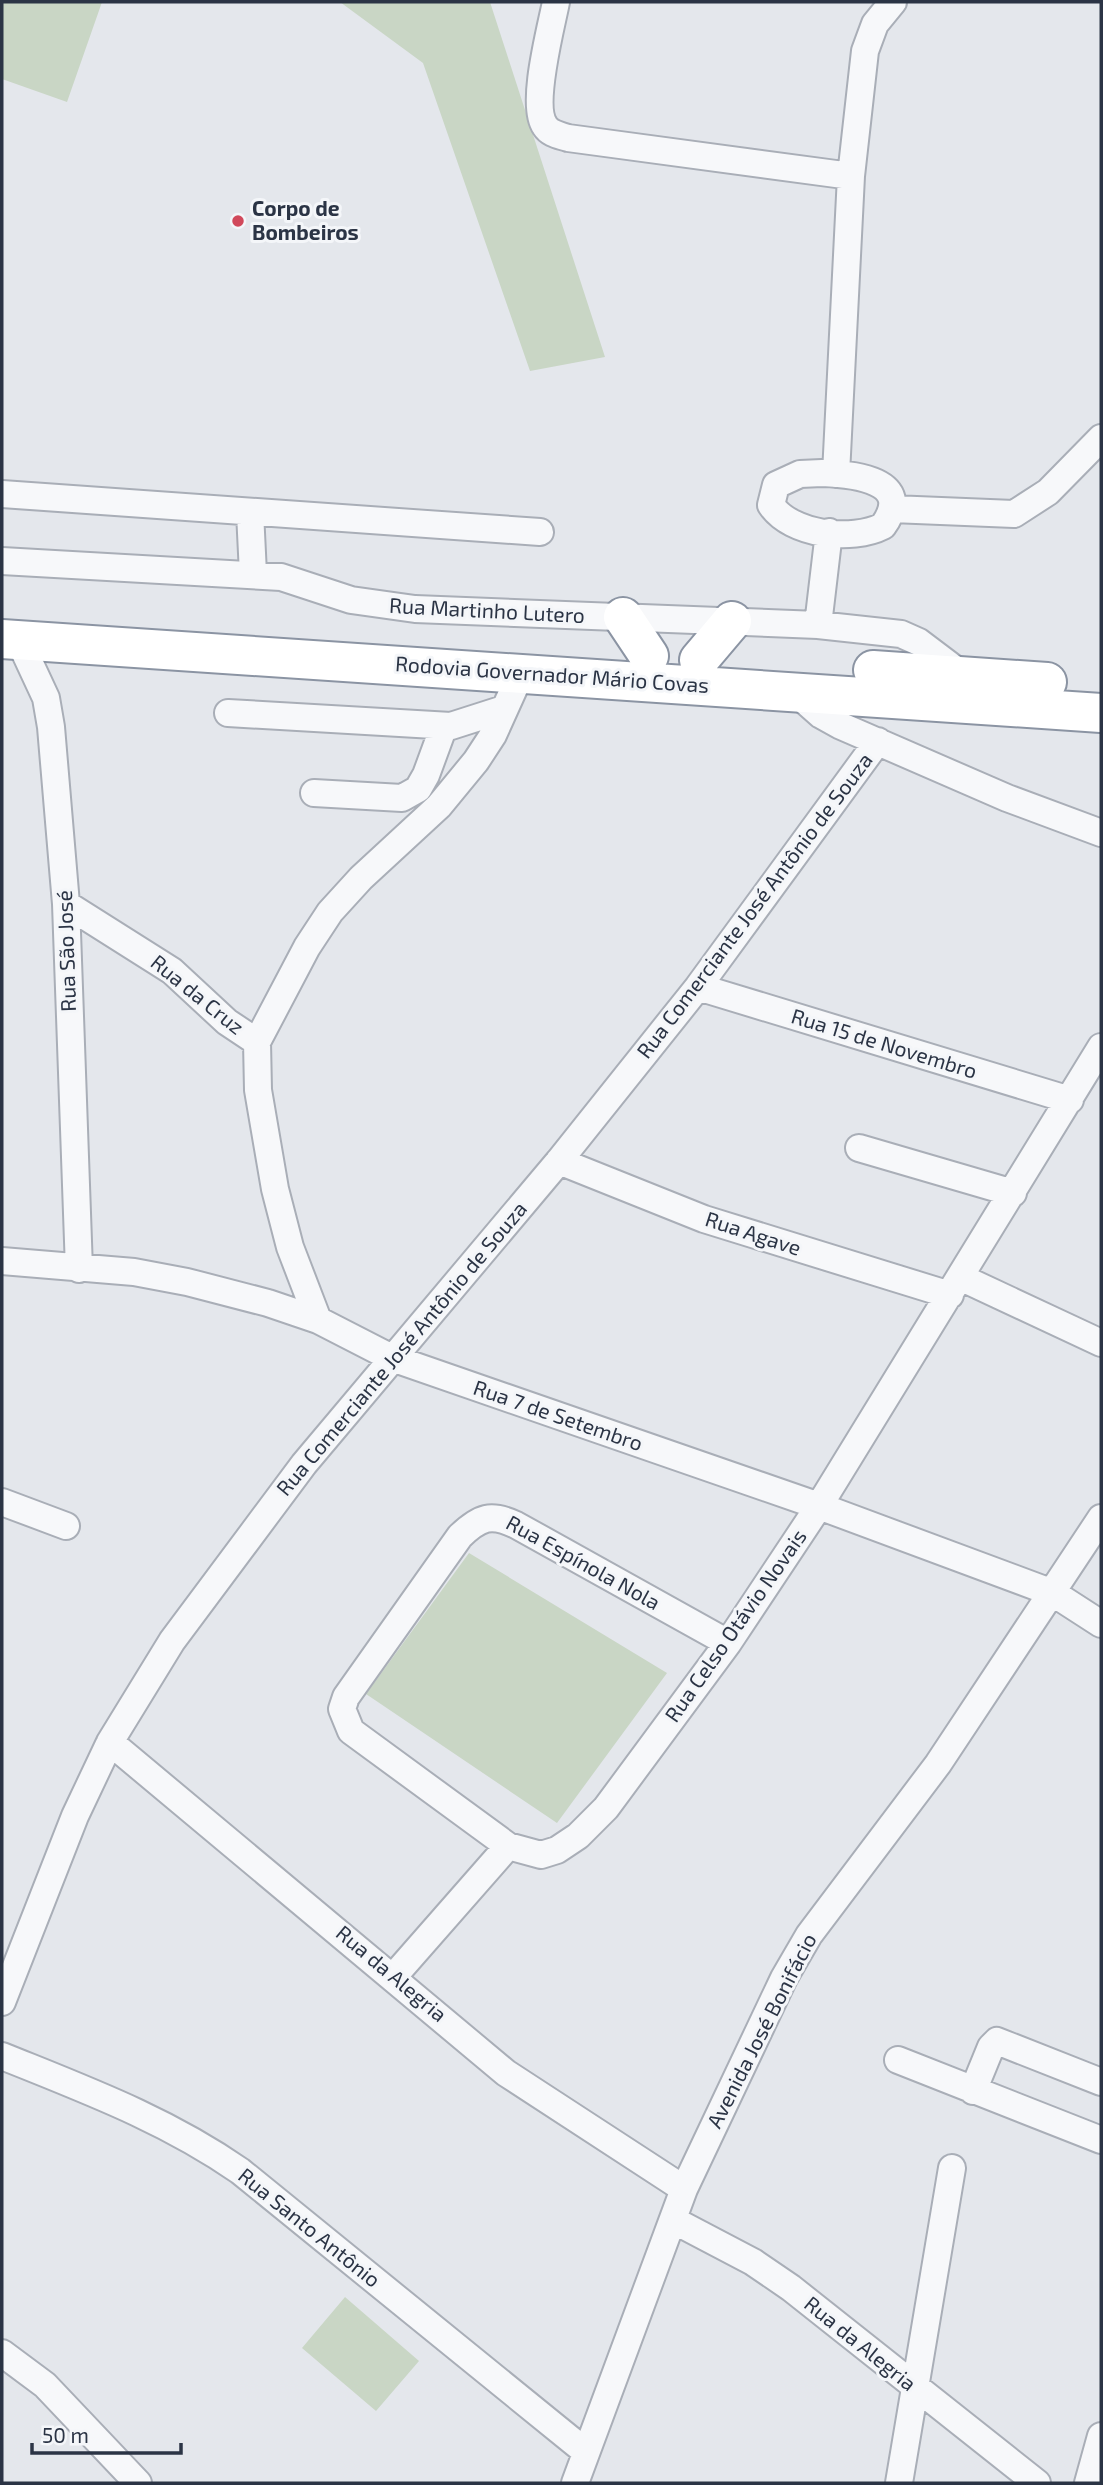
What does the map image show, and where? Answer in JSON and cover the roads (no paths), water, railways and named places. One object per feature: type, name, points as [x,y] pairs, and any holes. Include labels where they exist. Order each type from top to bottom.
[{"type":"highway","points":[[623,617],[649,656]]},
{"type":"highway","points":[[699,660],[732,621]]},
{"type":"highway","name":"Rodovia Governador Mário Covas","points":[[8,631],[649,656],[1101,686]]},
{"type":"highway","name":"Rodovia Governador Mário Covas","points":[[8,631],[521,673],[1101,713]]},
{"type":"street","points":[[555,2],[539,100],[544,124],[551,132],[568,138],[851,176]]},
{"type":"street","points":[[836,474],[851,176],[865,51],[874,24],[893,2]]},
{"type":"street","points":[[892,509],[1014,514],[1048,492],[1101,438]]},
{"type":"street","points":[[800,474],[836,474],[880,484],[891,499],[892,509],[883,526],[875,530],[829,532],[785,520],[771,505],[771,494],[776,485],[784,479],[800,474]]},
{"type":"street","points":[[2,494],[540,533]]},
{"type":"street","points":[[250,512],[253,574]]},
{"type":"street","points":[[818,625],[829,532]]},
{"type":"street","name":"Rua Martinho Lutero","points":[[2,561],[253,574],[302,582],[351,600],[415,609],[818,625],[901,634],[919,642],[964,676]]},
{"type":"street","name":"Rua São José","points":[[8,631],[46,698],[51,727],[66,904],[79,1269]]},
{"type":"street","points":[[318,1320],[290,1247],[275,1189],[258,1090],[257,1042],[302,956],[330,912],[360,878],[439,806],[476,761],[521,673]]},
{"type":"street","points":[[795,692],[821,715],[1007,798],[1101,833]]},
{"type":"street","points":[[228,713],[452,726],[504,709]]},
{"type":"street","points":[[314,793],[402,799],[418,789],[444,726]]},
{"type":"street","name":"Rua Comerciante José Antônio de Souza","points":[[2,2001],[75,1816],[110,1742],[172,1642],[250,1533],[392,1358],[559,1161],[698,987],[878,741]]},
{"type":"street","name":"Rua da Cruz","points":[[66,904],[172,971],[227,1022],[257,1042]]},
{"type":"street","name":"Rua 15 de Novembro","points":[[698,987],[1070,1100]]},
{"type":"street","name":"Rua Celso Otávio Novais","points":[[508,1846],[541,1855],[557,1850],[578,1836],[606,1808],[728,1643],[819,1506],[1101,1047]]},
{"type":"street","points":[[859,1148],[1013,1193]]},
{"type":"street","name":"Rua Agave","points":[[559,1161],[704,1219],[956,1287],[1101,1343]]},
{"type":"street","name":"Rua 7 de Setembro","points":[[2,1261],[134,1272],[187,1282],[318,1320],[392,1358],[819,1506],[1054,1593],[1101,1624]]},
{"type":"street","points":[[2,1502],[66,1526]]},
{"type":"street","name":"Rua Espínola Nola","points":[[508,1846],[351,1731],[342,1709],[346,1698],[460,1536],[475,1521],[487,1516],[500,1517],[516,1524],[728,1643]]},
{"type":"street","name":"Avenida José Bonifácio","points":[[575,2483],[684,2189],[784,1978],[809,1935],[938,1764],[1054,1593],[1101,1518]]},
{"type":"street","name":"Rua da Alegria","points":[[110,1742],[394,1976],[506,2073],[684,2189]]},
{"type":"street","points":[[394,1976],[508,1846]]},
{"type":"street","points":[[973,2091],[991,2047],[997,2042],[1101,2082]]},
{"type":"street","name":"Rua Santo Antônio","points":[[2,2056],[129,2107],[195,2139],[240,2171],[586,2452]]},
{"type":"street","points":[[898,2060],[1101,2140]]},
{"type":"street","points":[[899,2483],[952,2168]]},
{"type":"street","name":"Rua da Alegria","points":[[673,2220],[753,2262],[792,2288],[915,2389],[1037,2483]]},
{"type":"street","points":[[2,2353],[45,2385],[138,2483]]},
{"type":"street","points":[[1088,2483],[1101,2436]]},
{"type":"place","name":"Corpo de Bombeiros","points":[[238,221]]}]
